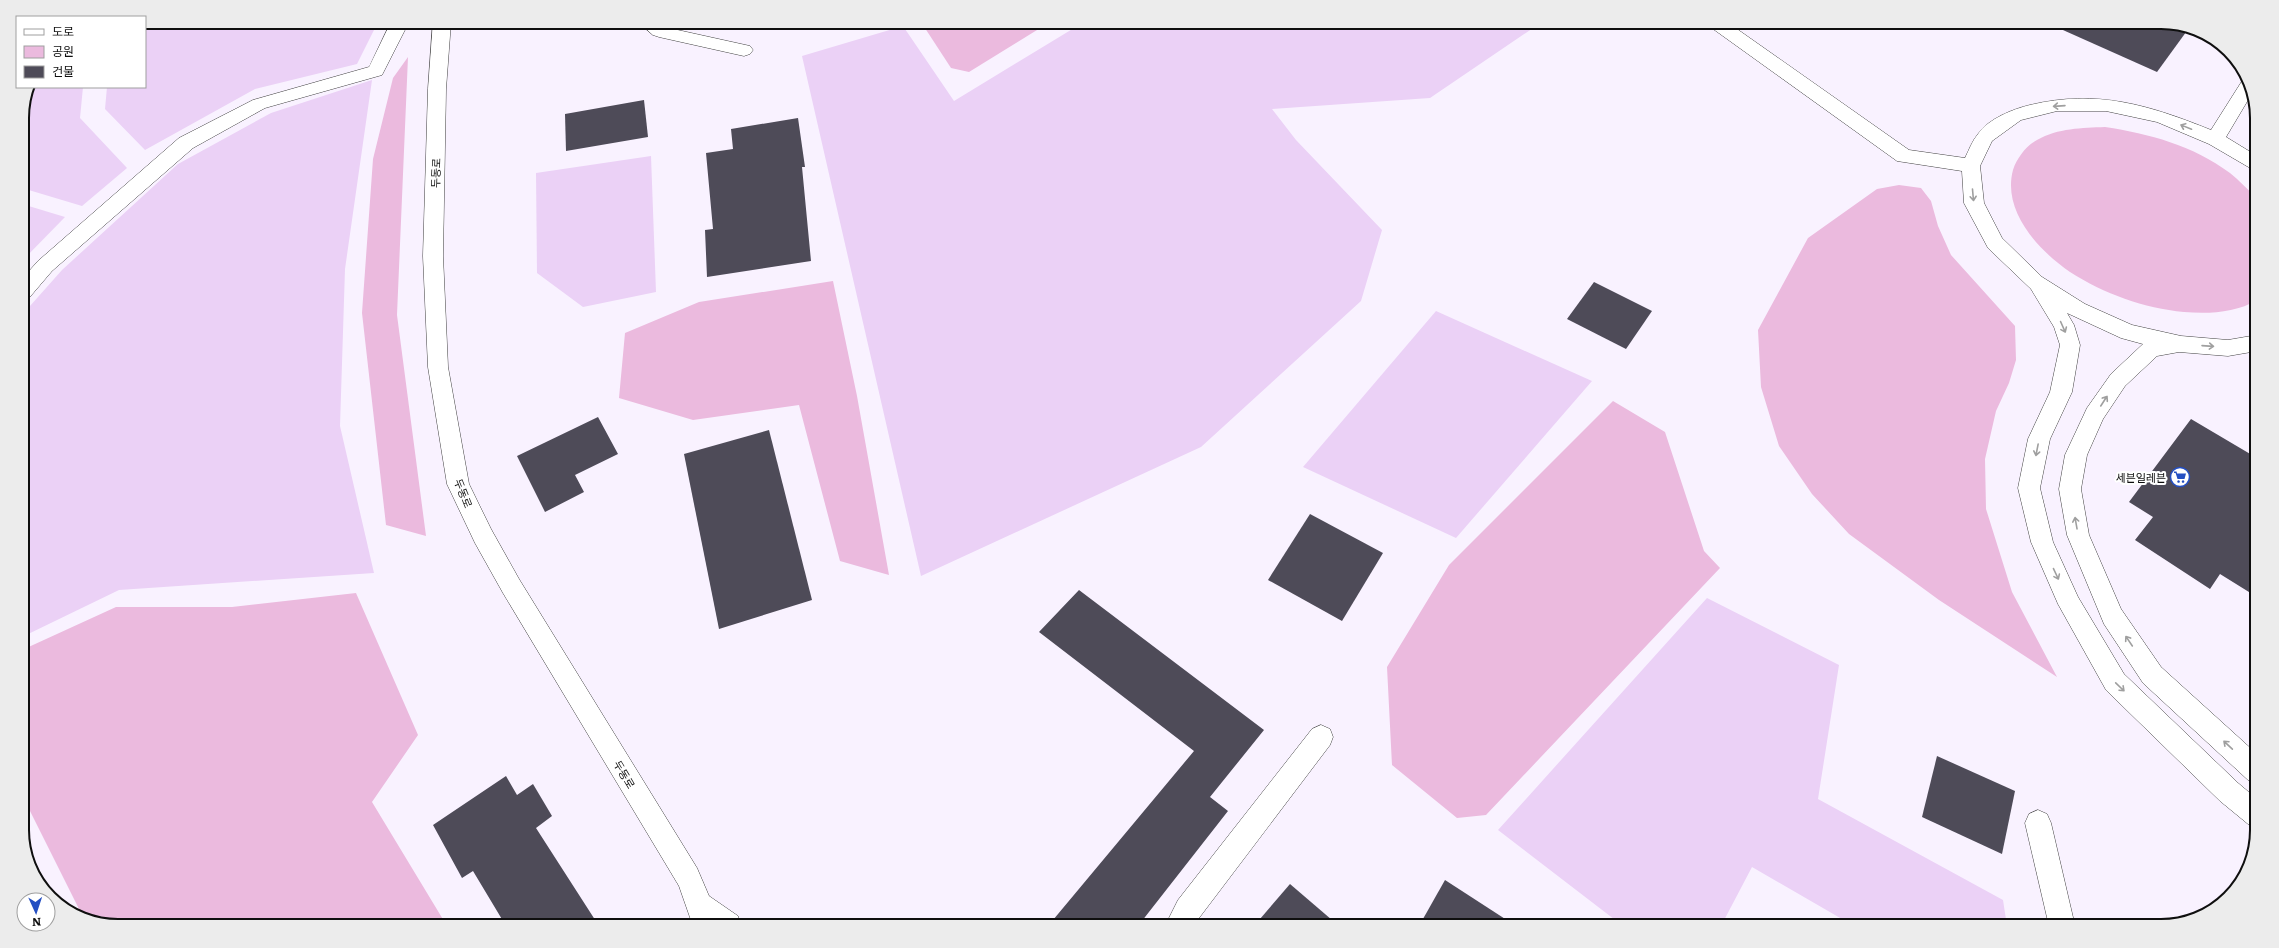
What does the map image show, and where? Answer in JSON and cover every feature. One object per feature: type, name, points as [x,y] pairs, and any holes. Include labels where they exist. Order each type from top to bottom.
[{"type":"street","points":[[29,285],[45,266],[186,143],[259,104],[376,71],[397,29]]},
{"type":"street","name":"두동로","points":[[441,29],[437,89],[433,256],[438,367],[458,484],[483,536],[511,586],[688,877],[703,915]]},
{"type":"street","points":[[656,29],[658,31],[744,50]]},
{"type":"street","points":[[1725,29],[1904,156],[1971,166]]},
{"type":"street","points":[[2215,138],[2245,90]]},
{"type":"street","points":[[2250,160],[2215,138],[2153,115],[2106,105],[2057,105],[2015,115],[1985,137],[1971,166],[1974,204],[1996,243],[2035,282],[2064,325],[2070,345],[2061,392],[2039,438],[2029,488],[2042,542],[2070,604],[2115,682],[2229,792],[2250,809]]},
{"type":"street","points":[[2035,282],[2078,310],[2121,329],[2181,344],[2228,348],[2250,344]]},
{"type":"street","points":[[2181,344],[2151,349],[2118,380],[2095,414],[2076,455],[2070,489],[2078,535],[2112,616],[2152,675],[2250,765]]},
{"type":"street","points":[[1181,919],[1186,909],[1321,737]]},
{"type":"street","points":[[2038,823],[2060,919]]},
{"type":"shaded area","points":[[146,29],[374,29],[357,64],[255,89],[145,150],[105,109],[107,88],[146,88]]},
{"type":"shaded area","points":[[893,29],[905,29],[954,101],[1072,29],[1532,29],[1430,98],[1272,109],[1296,140],[1382,230],[1361,301],[1201,447],[921,576],[802,56]]},
{"type":"shaded area","points":[[372,80],[345,269],[340,426],[374,573],[119,590],[29,634],[29,307],[62,270],[178,164],[271,113]]},
{"type":"shaded area","points":[[35,88],[83,88],[80,118],[127,168],[82,206],[29,190],[29,112]]},
{"type":"shaded area","points":[[651,156],[656,292],[583,307],[537,273],[536,173]]},
{"type":"shaded area","points":[[29,206],[65,217],[29,254]]},
{"type":"shaded area","points":[[1436,311],[1592,381],[1456,538],[1303,467]]},
{"type":"shaded area","points":[[1707,598],[1839,665],[1818,799],[2003,900],[2006,919],[1842,919],[1752,867],[1725,919],[1614,919],[1498,830]]},
{"type":"green space","points":[[926,29],[1039,29],[969,72],[951,68]]},
{"type":"green space","points":[[408,57],[397,315],[426,536],[386,525],[362,313],[373,159],[393,78]]},
{"type":"green space","points":[[2105,127],[2138,133],[2186,148],[2216,163],[2230,173],[2250,191],[2250,304],[2240,308],[2222,312],[2203,313],[2184,312],[2154,307],[2125,299],[2083,280],[2070,272],[2046,253],[2025,228],[2018,214],[2013,200],[2011,185],[2013,170],[2019,157],[2037,140],[2053,133],[2070,129]]},
{"type":"green space","points":[[1899,185],[1921,188],[1931,201],[1938,226],[1951,255],[2015,326],[2016,360],[2009,383],[1996,411],[1985,459],[1986,509],[2012,592],[2057,677],[1939,600],[1849,534],[1812,494],[1779,446],[1761,387],[1758,330],[1808,238],[1877,189]]},
{"type":"green space","points":[[833,281],[857,396],[889,575],[840,561],[799,405],[693,420],[619,398],[625,333],[699,302]]},
{"type":"green space","points":[[1613,401],[1665,432],[1704,551],[1720,568],[1486,815],[1457,818],[1392,765],[1387,667],[1449,565]]},
{"type":"green space","points":[[356,593],[418,735],[372,802],[443,919],[118,919],[95,916],[79,910],[29,809],[29,647],[116,607],[232,607]]},
{"type":"building","points":[[2061,29],[2167,29],[2185,33],[2157,72]]},
{"type":"building","points":[[644,100],[648,137],[566,151],[565,114]]},
{"type":"building","points":[[798,118],[805,167],[802,167],[811,261],[707,277],[705,230],[713,229],[706,153],[733,149],[731,129]]},
{"type":"building","points":[[1594,282],[1652,311],[1626,349],[1567,319]]},
{"type":"building","points":[[598,417],[618,454],[575,475],[584,492],[545,512],[517,456]]},
{"type":"building","points":[[2191,419],[2250,454],[2250,593],[2220,574],[2210,589],[2135,540],[2153,517],[2129,502]]},
{"type":"building","points":[[769,430],[812,600],[719,629],[684,454]]},
{"type":"building","points":[[1310,514],[1383,553],[1342,621],[1268,580]]},
{"type":"building","points":[[1079,590],[1264,730],[1210,797],[1228,811],[1143,919],[1054,919],[1194,751],[1039,632]]},
{"type":"building","points":[[1937,756],[2015,791],[2002,854],[1922,817]]},
{"type":"building","points":[[506,776],[517,795],[533,784],[552,816],[536,828],[594,919],[502,919],[473,871],[462,878],[433,825]]},
{"type":"building","points":[[1445,880],[1505,919],[1423,919]]},
{"type":"building","points":[[1290,884],[1331,919],[1260,919]]},
{"type":"place","name":"세븐일레븐","points":[[2180,477]]}]
